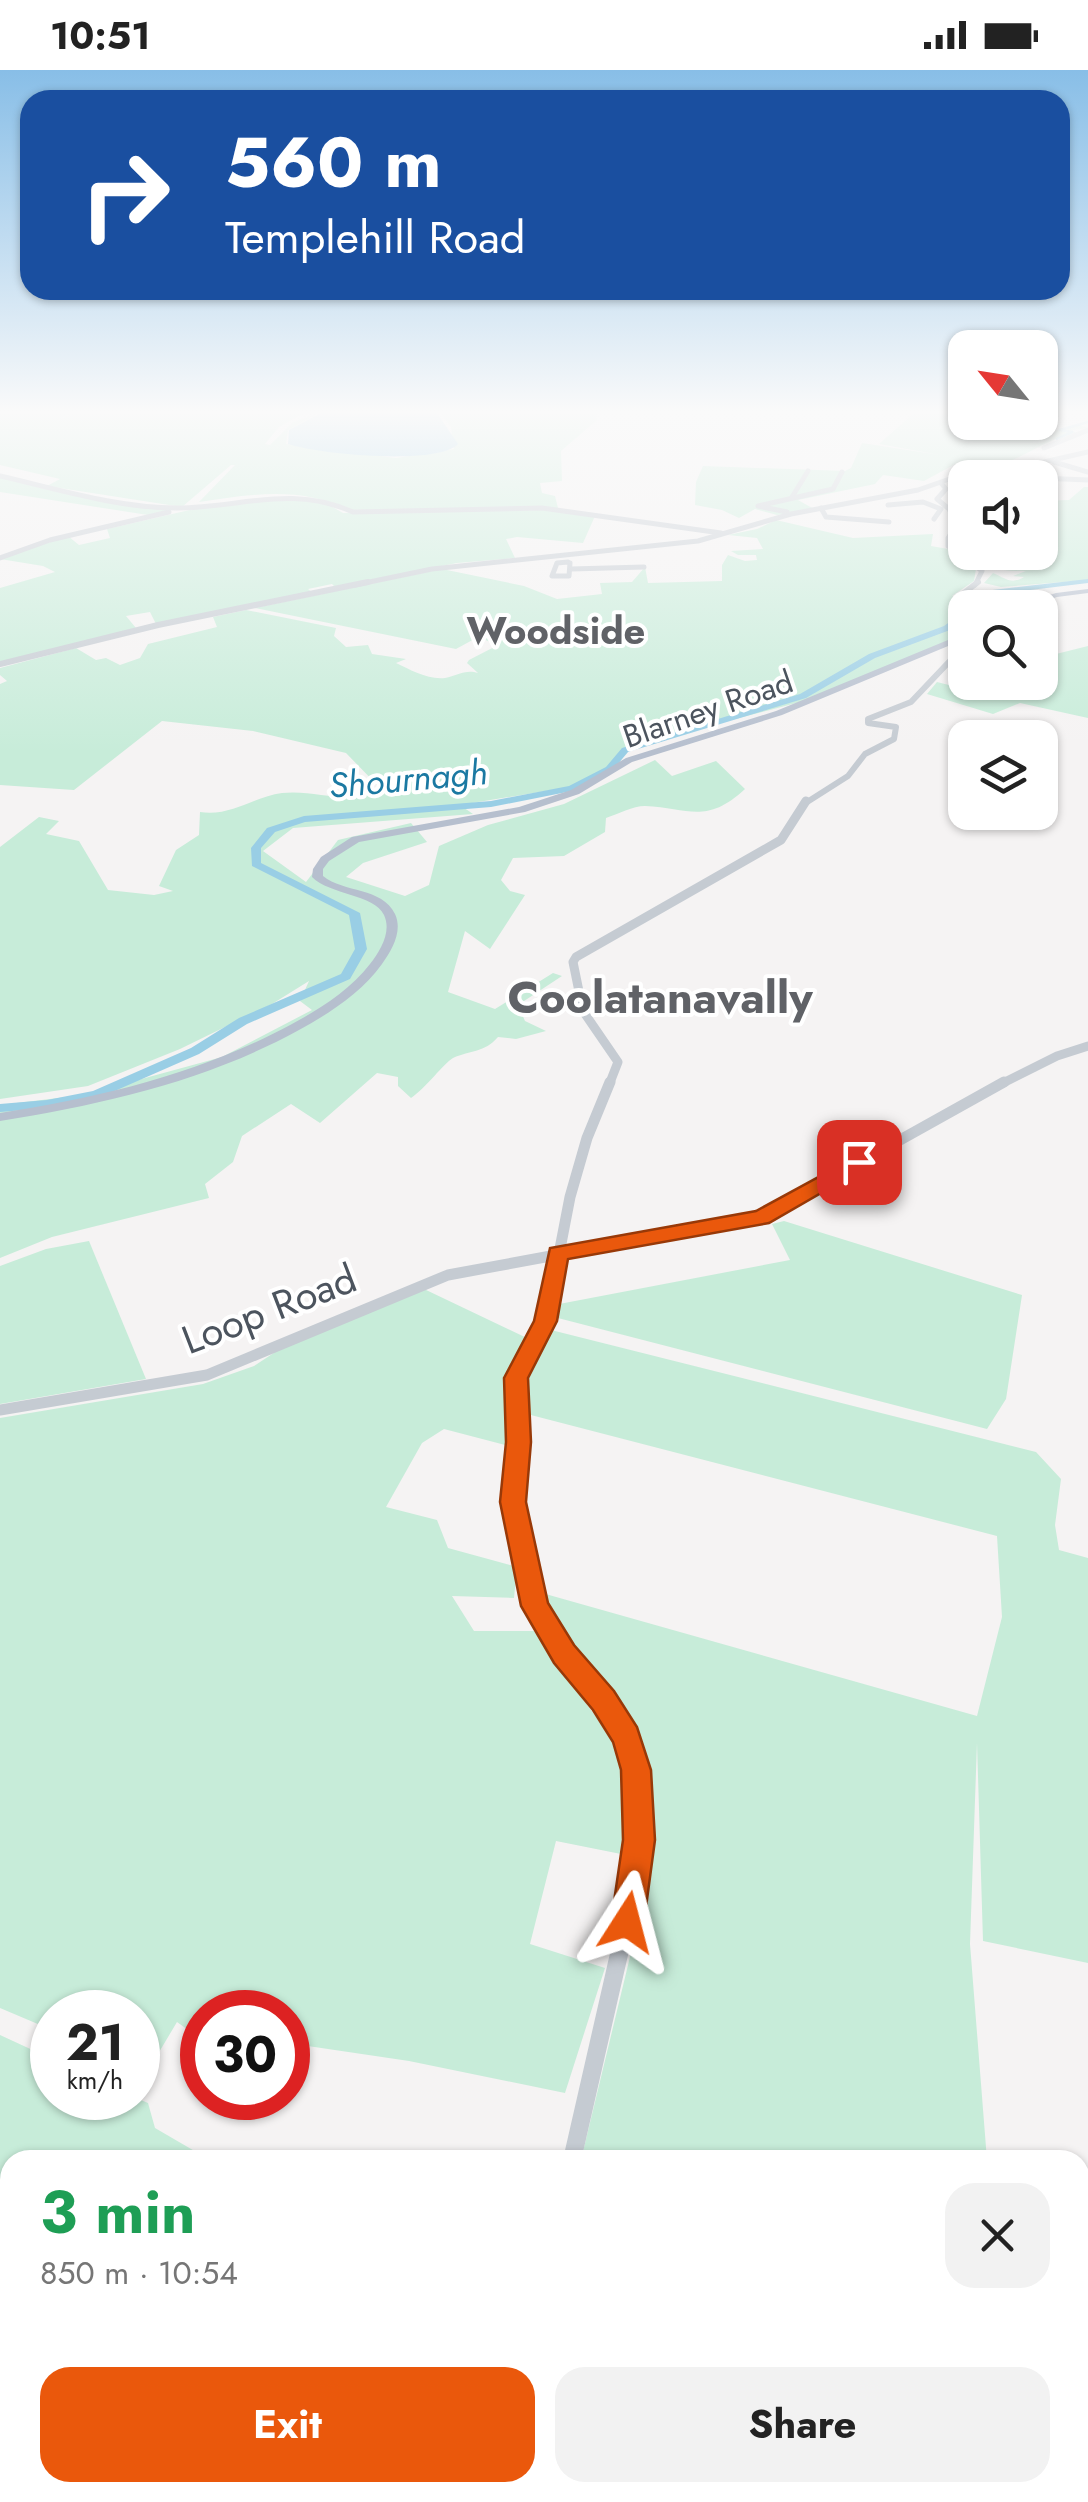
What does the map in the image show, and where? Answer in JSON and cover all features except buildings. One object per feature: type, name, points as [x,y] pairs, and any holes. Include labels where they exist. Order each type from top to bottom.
[{"type":"main road","points":[[1058,596],[1088,591]]},
{"type":"main road","name":"Blarney Road","points":[[0,1117],[114,1098],[224,1064],[281,1036],[351,990],[378,962],[393,930],[390,915],[380,904],[332,888],[318,877],[325,858],[356,839],[522,810],[575,792],[629,760],[778,713],[948,643]]},
{"type":"street","points":[[0,558],[50,540],[106,526]]},
{"type":"street","points":[[668,526],[726,535]]},
{"type":"street","points":[[0,664],[158,625],[401,574],[569,562],[726,535],[752,526]]},
{"type":"street","points":[[955,526],[948,546],[981,568],[978,583],[966,590]]},
{"type":"street","points":[[569,562],[644,568]]},
{"type":"street","points":[[598,575],[616,576],[624,568]]},
{"type":"street","points":[[574,2150],[630,1906],[640,1804],[626,1737],[604,1701],[564,1654],[534,1606],[513,1502],[518,1442],[516,1378],[546,1321],[558,1253],[587,1138],[618,1062],[583,1011],[573,962],[781,840],[806,801],[848,776],[865,754],[894,740],[896,727],[870,726],[868,718],[912,702],[948,661]]},
{"type":"street","name":"Loop Road","points":[[0,1410],[207,1375],[417,1286],[469,1270],[762,1218],[953,1107],[1057,1056],[1088,1046]]},
{"type":"green space","points":[[590,526],[583,543],[506,539],[515,558],[457,563],[335,587],[332,584],[308,589],[313,593],[156,624],[150,612],[126,616],[136,628],[0,662],[0,588],[55,572],[43,566],[0,559],[68,536],[79,545],[110,538],[107,529]]},
{"type":"green space","points":[[762,526],[804,526],[853,538],[933,534],[931,546],[948,549],[948,570],[976,570],[974,581],[961,590],[948,590],[948,641],[808,700],[624,748],[608,769],[570,787],[460,805],[473,814],[293,828],[263,851],[306,882],[338,840],[411,823],[427,842],[363,863],[346,877],[405,896],[429,885],[439,846],[488,825],[564,804],[655,760],[672,776],[716,761],[745,789],[708,811],[645,806],[631,809],[606,818],[605,832],[564,856],[513,858],[501,880],[510,891],[525,895],[490,949],[465,931],[448,992],[495,1009],[553,973],[562,976],[518,1005],[525,1021],[546,1031],[516,1039],[498,1037],[482,1049],[453,1058],[411,1098],[398,1086],[398,1077],[377,1073],[320,1123],[291,1104],[242,1136],[233,1162],[205,1184],[209,1198],[52,1237],[0,1258],[0,1105],[83,1095],[222,1057],[312,1010],[300,1001],[309,981],[272,1004],[180,1049],[88,1086],[0,1099],[0,847],[39,817],[59,821],[46,834],[79,841],[108,890],[154,895],[173,891],[159,886],[176,850],[199,835],[200,812],[221,812],[282,793],[358,797],[381,789],[346,753],[253,731],[162,721],[74,790],[0,785],[0,684],[7,681],[0,675],[0,668],[76,648],[96,660],[106,658],[120,665],[140,658],[148,644],[217,627],[213,617],[246,610],[336,628],[334,636],[346,647],[368,645],[372,654],[406,659],[396,663],[426,676],[445,678],[478,673],[467,663],[469,660],[498,645],[478,637],[456,649],[255,608],[442,569],[524,586],[557,599],[602,594],[600,583],[632,582],[645,567],[648,583],[722,581],[722,565],[728,555],[745,561],[757,560],[756,555],[731,551],[763,549],[757,538],[728,535]]},
{"type":"green space","points":[[1058,526],[1088,526],[1088,580],[1001,587],[984,583],[993,573],[1015,580],[1024,577],[1013,576],[1026,571],[1005,570],[1058,570]]},
{"type":"green space","points":[[1088,646],[1088,718],[1020,703],[993,714],[927,694],[937,682],[948,685],[948,700],[1058,700],[1058,654]]},
{"type":"green space","points":[[784,1221],[1022,1295],[1006,1399],[987,1429],[554,1317],[554,1305],[790,1260],[772,1224]]},
{"type":"green space","points":[[89,1241],[146,1379],[0,1404],[0,1266],[46,1249]]},
{"type":"green space","points":[[424,1289],[529,1339],[507,1373],[509,1446],[444,1429],[422,1443],[386,1507],[437,1520],[448,1548],[517,1567],[514,1598],[452,1596],[474,1631],[534,1631],[622,1753],[626,1855],[556,1841],[530,1944],[605,1968],[565,2093],[409,2061],[310,2046],[310,1990],[180,1990],[180,2024],[177,2022],[160,2050],[160,1990],[30,1990],[30,2021],[0,2008],[0,1418],[203,1384],[254,1366],[295,1339]]},
{"type":"green space","points":[[551,1330],[1036,1452],[1061,1479],[1055,1525],[1059,1550],[1088,1558],[1088,1963],[983,1941],[977,1743],[970,1944],[986,2150],[583,2150],[649,1878],[640,1741],[556,1628],[542,1593],[977,1716],[1002,1617],[997,1536],[527,1414],[524,1371]]},
{"type":"green space","points":[[0,2035],[30,2049],[30,2120],[153,2120],[155,2128],[193,2150],[0,2150]]},
{"type":"waterway","name":"Shournagh","points":[[0,1108],[96,1094],[195,1051],[243,1021],[346,976],[361,949],[354,913],[256,864],[256,848],[271,830],[304,819],[491,804],[572,788],[609,769],[625,750],[803,696],[872,656],[947,628],[962,616],[971,597],[978,594],[1088,581]]},
{"type":"district","name":"Woodside","points":[[556,630]]},
{"type":"district","name":"Coolatanavally","points":[[660,997]]},
{"type":"route","points":[[627,1922],[639,1840],[636,1770],[626,1737],[604,1701],[564,1654],[534,1606],[513,1502],[512,1475],[518,1442],[516,1378],[546,1321],[558,1253],[762,1218],[859,1162]]}]
